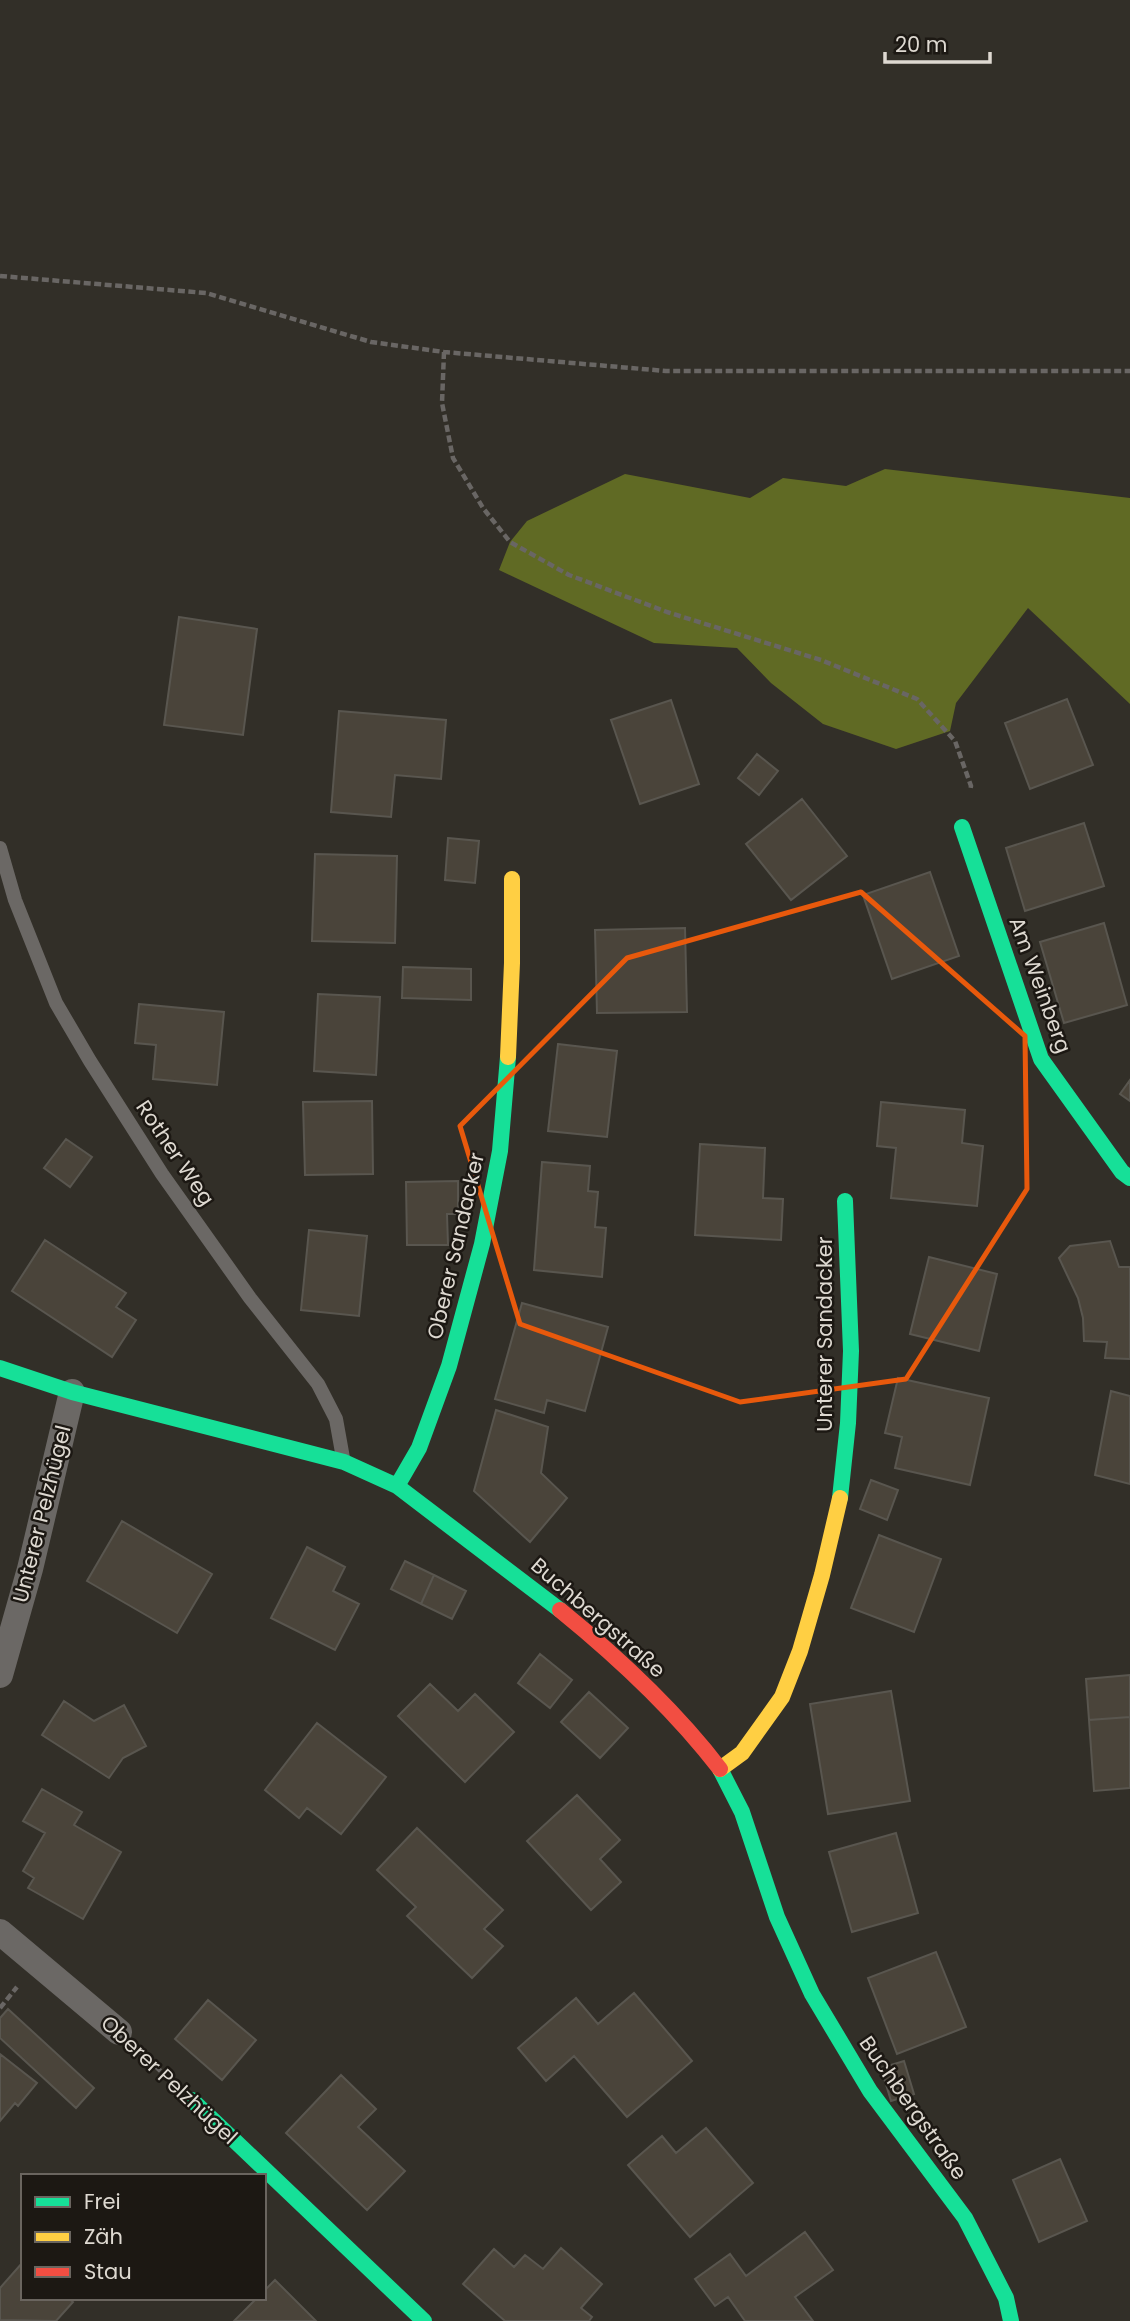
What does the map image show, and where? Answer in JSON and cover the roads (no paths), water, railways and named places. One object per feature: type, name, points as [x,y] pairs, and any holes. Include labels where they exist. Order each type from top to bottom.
[{"type":"street","name":"Am Weinberg","points":[[962,827],[1041,1059],[1122,1172],[1130,1178]]},
{"type":"street","name":"Oberer Sandacker","points":[[397,1486],[419,1448],[449,1366],[482,1244],[500,1151],[509,1028],[512,879]]},
{"type":"street","name":"Unterer Sandacker","points":[[720,1769],[742,1753],[782,1697],[800,1651],[841,1494],[851,1351],[845,1201]]},
{"type":"street","name":"Buchbergstraße","points":[[0,1368],[72,1392],[344,1462],[397,1486],[531,1586],[615,1655],[687,1727],[720,1769],[742,1812],[777,1917],[813,1994],[870,2091],[965,2218],[1006,2298],[1011,2321]]},
{"type":"street","name":"Unterer Pelzhügel","points":[[0,1675],[30,1569],[72,1392]]},
{"type":"street","name":"Oberer Pelzhügel","points":[[0,1932],[119,2032]]},
{"type":"street","name":"Oberer Pelzhügel","points":[[192,2100],[425,2321]]},
{"type":"lane","name":"Rother Weg","points":[[0,848],[15,900],[56,1003],[162,1174],[250,1298],[318,1384],[336,1419],[344,1462]]}]
